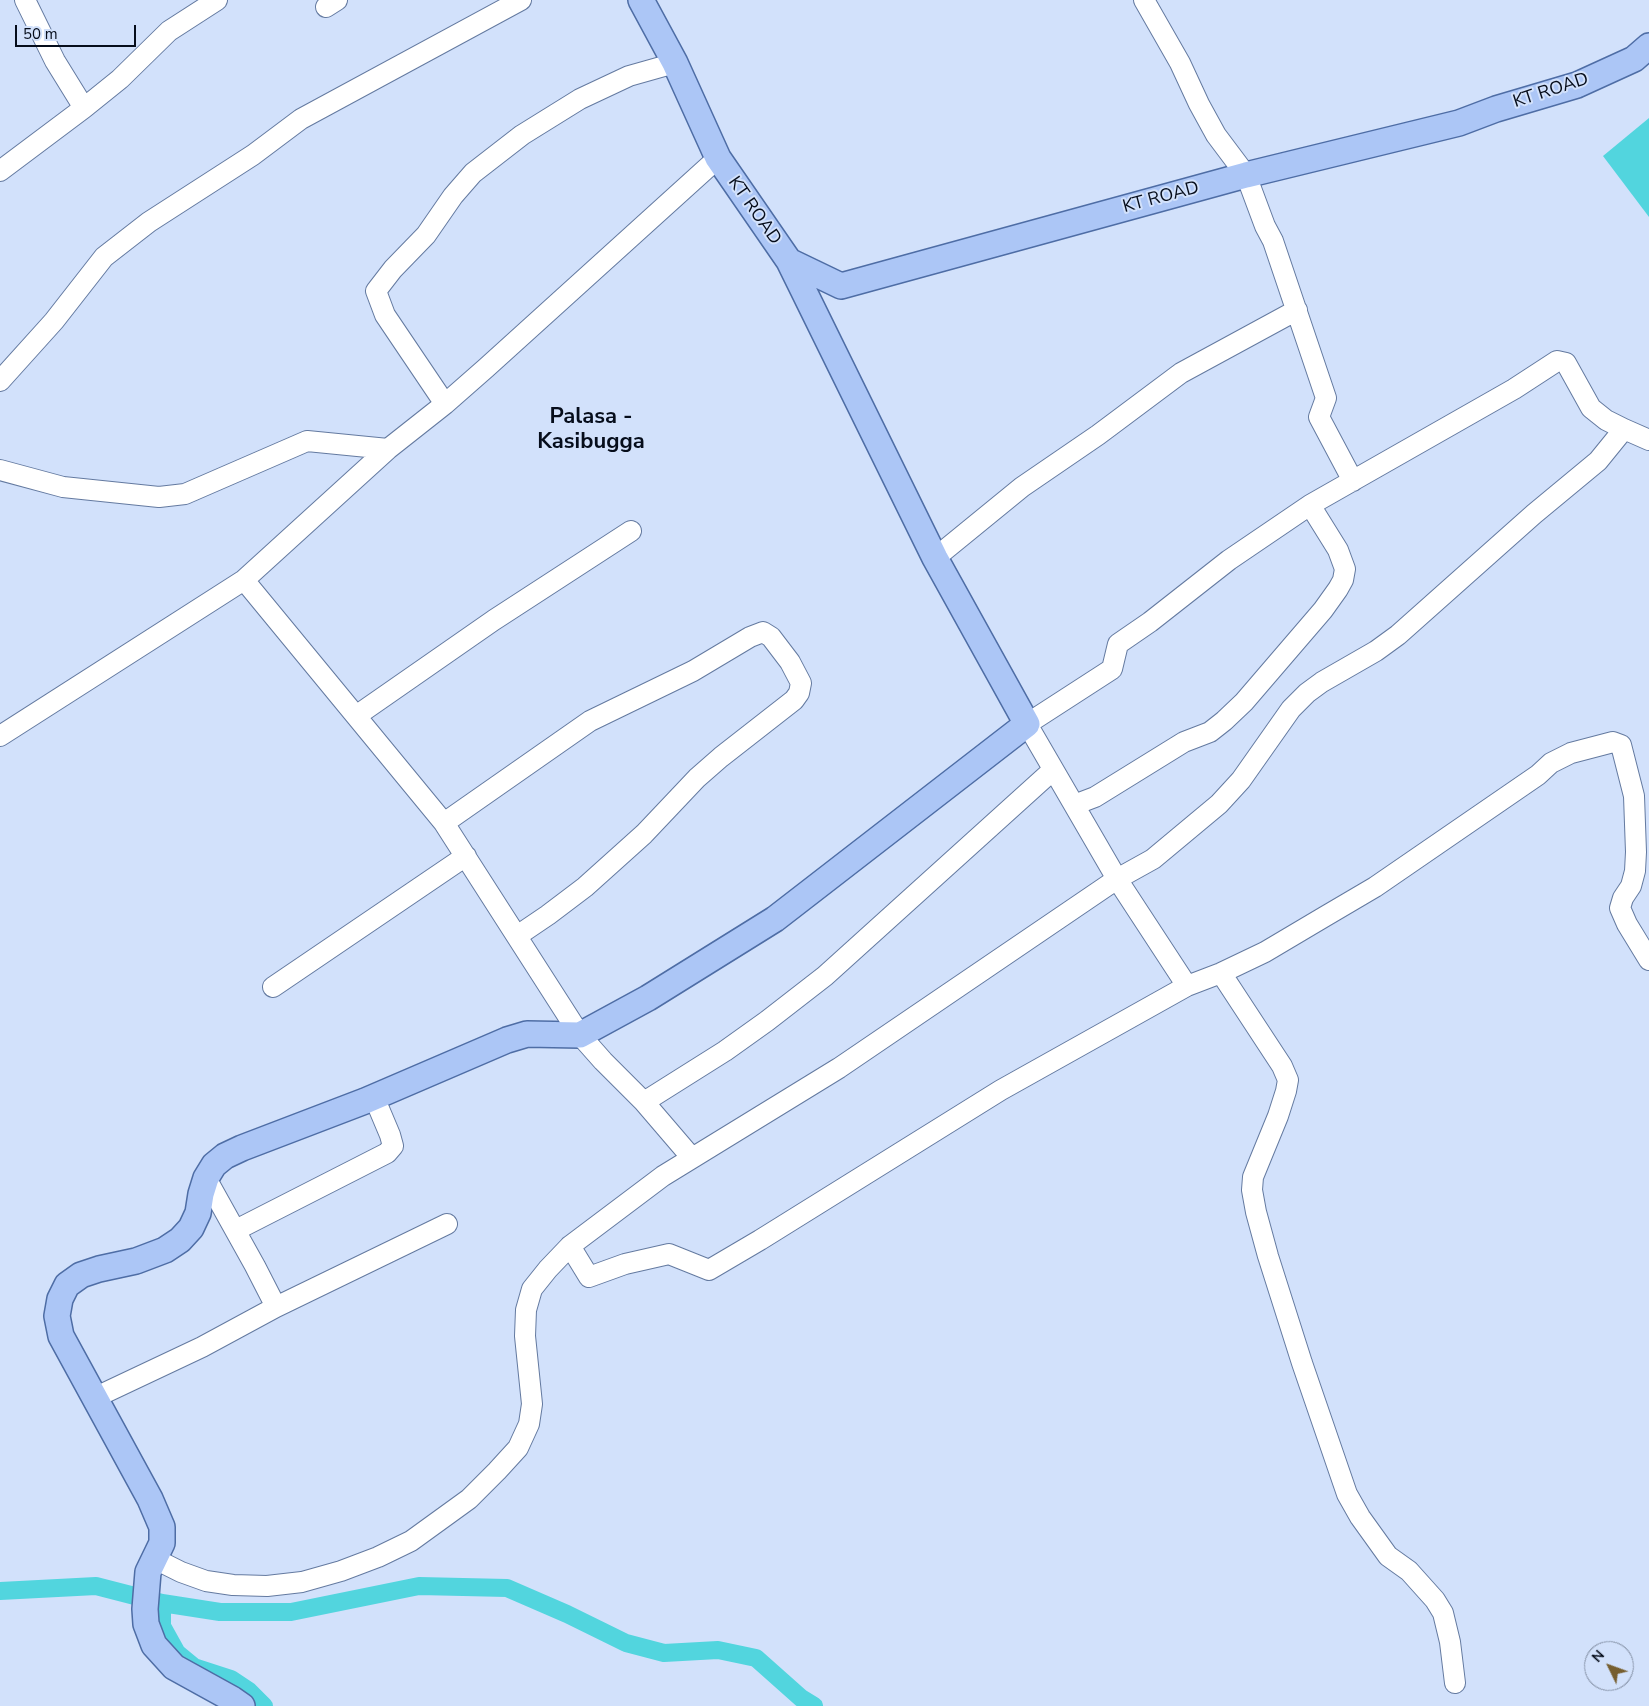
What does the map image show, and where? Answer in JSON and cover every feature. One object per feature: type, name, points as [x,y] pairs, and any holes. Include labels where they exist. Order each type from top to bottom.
[{"type":"main road","name":"KT ROAD","points":[[641,0],[675,63],[718,158],[789,261],[841,286],[1246,175],[1459,122],[1577,85],[1634,59],[1649,46]]},
{"type":"main road","points":[[242,1706],[232,1698],[174,1668],[154,1646],[146,1624],[145,1609],[151,1566],[162,1543],[162,1527],[150,1500],[61,1336],[57,1316],[60,1299],[67,1285],[81,1275],[136,1261],[165,1250],[180,1240],[191,1228],[198,1213],[206,1178],[214,1165],[225,1156],[374,1097],[513,1038],[527,1034],[580,1035],[648,998],[774,918],[1026,724],[935,558],[789,261]]},
{"type":"street","points":[[25,0],[55,61],[84,108]]},
{"type":"street","points":[[0,171],[84,108],[120,78],[169,31],[217,0]]},
{"type":"street","points":[[0,381],[54,321],[104,258],[149,222],[253,155],[301,119],[521,0]]},
{"type":"street","points":[[1144,0],[1180,63],[1216,136],[1246,175],[1265,226],[1273,240],[1326,398],[1319,417],[1353,480]]},
{"type":"street","points":[[445,404],[385,315],[376,291],[393,268],[426,234],[453,196],[473,173],[522,135],[580,99],[629,76],[675,63]]},
{"type":"street","points":[[0,736],[244,580],[388,449],[445,404],[718,158]]},
{"type":"street","points":[[935,558],[1022,487],[1098,435],[1181,372],[1296,310]]},
{"type":"street","points":[[1187,986],[1117,879],[1026,724],[1112,668],[1118,644],[1150,622],[1229,560],[1310,505],[1514,389],[1557,361],[1566,363],[1591,408],[1606,420],[1649,440]]},
{"type":"street","points":[[151,1566],[233,1585],[267,1586],[302,1582],[341,1571],[378,1557],[410,1541],[446,1516],[468,1499],[518,1448],[529,1424],[532,1404],[525,1336],[526,1310],[532,1289],[570,1246],[663,1176],[839,1068],[1117,879],[1154,859],[1219,804],[1241,780],[1291,709],[1307,693],[1322,682],[1376,651],[1398,635],[1534,514],[1598,461],[1624,428]]},
{"type":"street","points":[[0,470],[63,487],[160,497],[185,494],[307,441],[388,449]]},
{"type":"street","points":[[1074,805],[1095,797],[1184,742],[1210,732],[1244,702],[1317,618],[1338,590],[1343,580],[1345,569],[1338,550],[1310,505]]},
{"type":"street","points":[[356,716],[494,620],[630,531]]},
{"type":"street","points":[[244,580],[444,823],[580,1035],[602,1062],[644,1102],[692,1158]]},
{"type":"street","points":[[444,823],[590,721],[693,671],[750,637],[763,632],[771,637],[790,662],[801,683],[799,693],[794,700],[720,757],[644,834],[585,887],[517,936]]},
{"type":"street","points":[[570,1246],[589,1278],[625,1264],[669,1254],[709,1270],[1001,1090],[1187,986],[1221,973],[1265,952],[1375,886],[1538,775],[1551,763],[1571,753],[1613,742],[1621,745],[1642,793],[1631,886],[1623,898],[1620,908],[1627,924],[1649,960]]},
{"type":"street","points":[[644,1102],[725,1051],[825,976],[1053,770]]},
{"type":"street","points":[[272,987],[466,856]]},
{"type":"street","points":[[1221,973],[1282,1066],[1288,1080],[1278,1116],[1253,1177],[1252,1190],[1268,1256],[1302,1363],[1347,1494],[1360,1518],[1388,1556],[1409,1571],[1435,1600],[1443,1613],[1450,1642],[1455,1683]]},
{"type":"street","points":[[236,1230],[388,1153],[393,1146],[374,1097]]},
{"type":"street","points":[[206,1178],[236,1230],[276,1307]]},
{"type":"street","points":[[94,1398],[202,1347],[276,1307],[447,1224]]},
{"type":"shaded area","points":[[1649,118],[1649,217],[1603,156]]},
{"type":"waterway","points":[[0,1591],[96,1586],[162,1603],[220,1612],[291,1612],[419,1586],[507,1588],[567,1614],[626,1643],[664,1653],[718,1650],[756,1658],[801,1698],[814,1706]]},
{"type":"waterway","points":[[162,1603],[162,1626],[177,1653],[194,1667],[231,1679],[249,1691],[264,1706]]},
{"type":"district","name":"Palasa - Kasibugga","points":[[591,430]]}]
